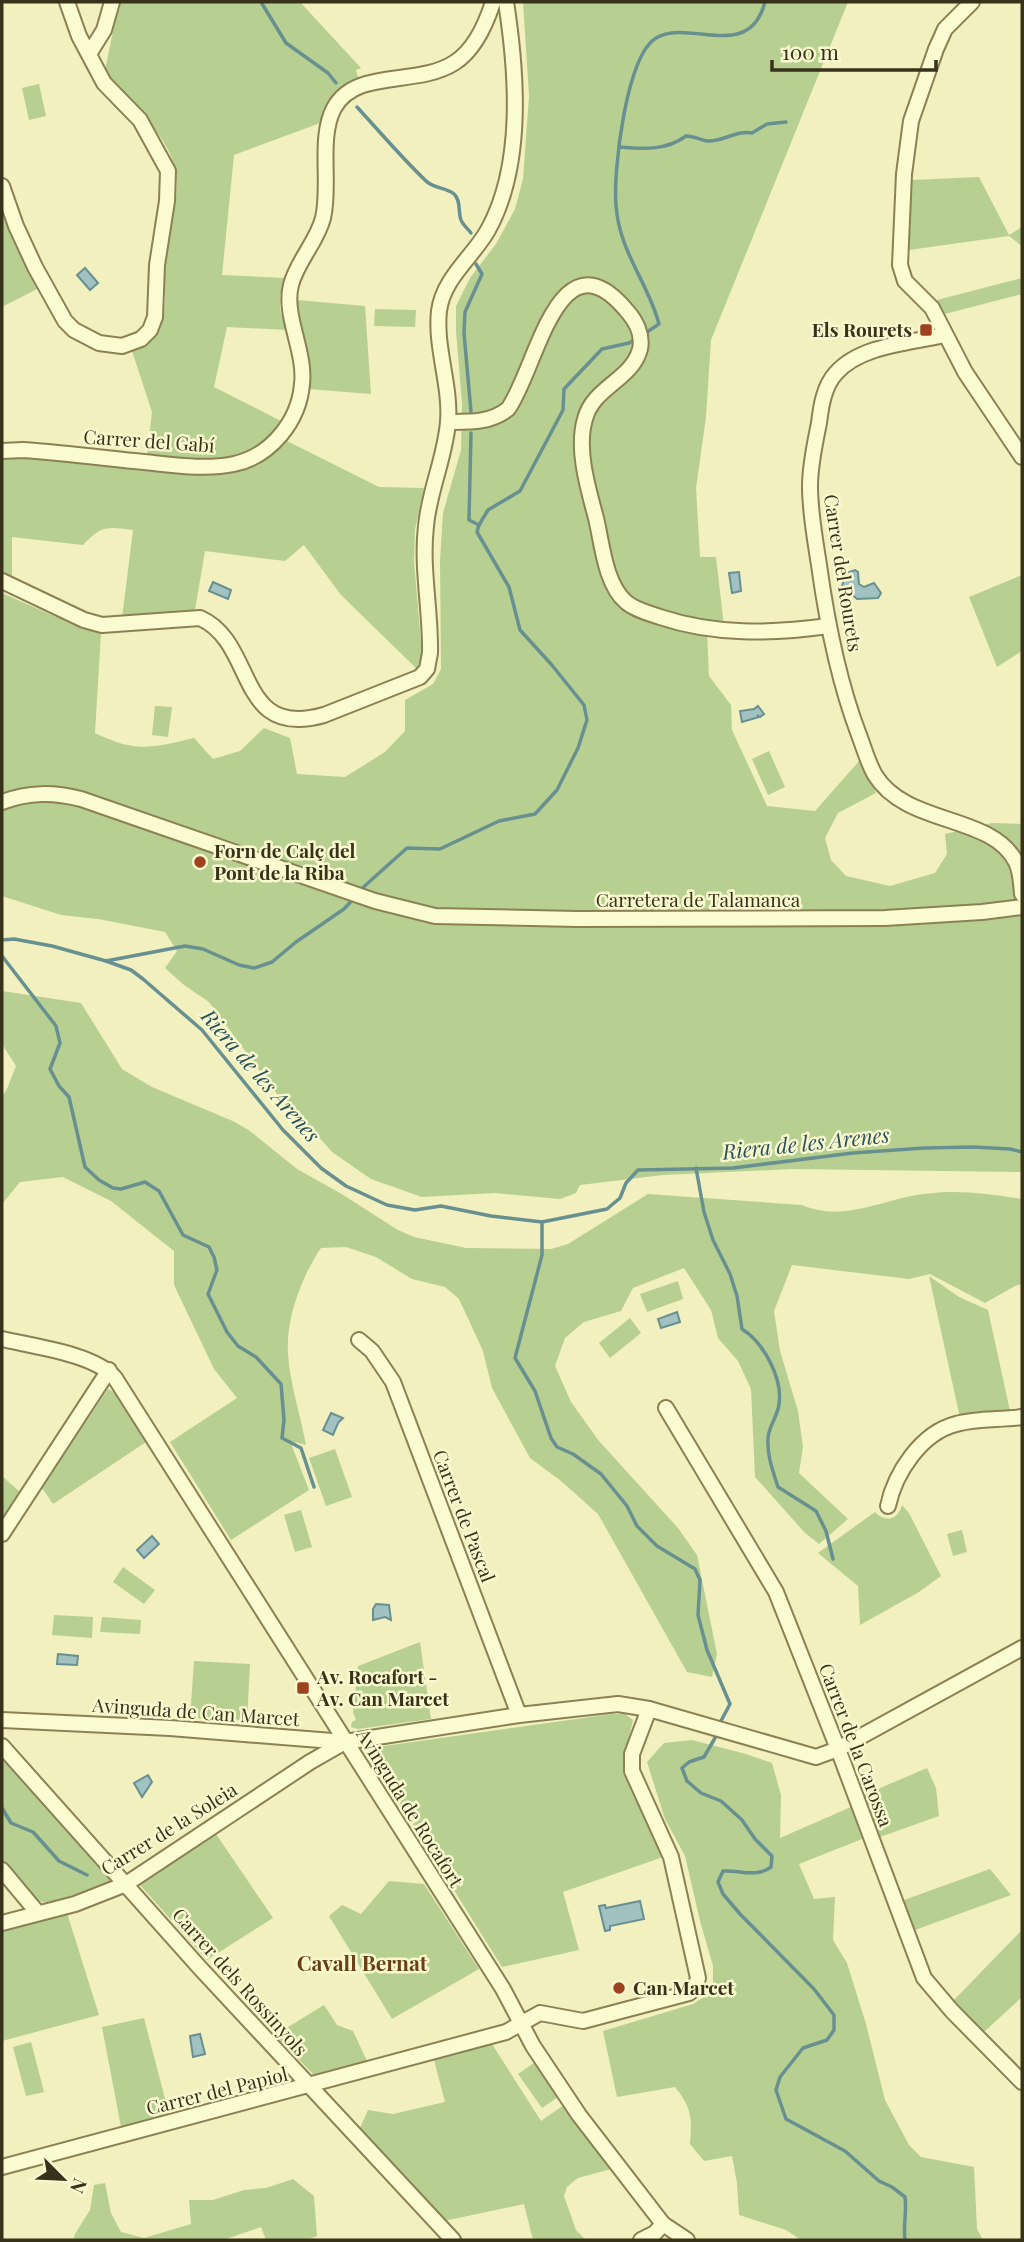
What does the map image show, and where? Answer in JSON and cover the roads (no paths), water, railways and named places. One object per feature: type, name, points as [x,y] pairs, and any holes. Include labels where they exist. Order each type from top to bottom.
[{"type":"street","points":[[2,186],[5,201],[30,257],[65,321],[74,330],[99,343],[122,346],[141,339],[156,317],[157,265],[167,201],[168,171],[140,120],[104,83],[79,36],[66,2]]},
{"type":"street","points":[[89,54],[104,30],[112,2]]},
{"type":"street","name":"Carrer del Gabí","points":[[2,451],[23,450],[202,466],[237,463],[267,449],[279,438],[293,415],[302,384],[300,349],[289,292],[291,281],[315,239],[323,217],[329,126],[335,107],[347,92],[361,84],[426,75],[455,62],[474,43],[493,2]]},
{"type":"street","points":[[2,581],[61,610],[102,625],[200,618],[212,623],[223,633],[253,694],[265,708],[275,714],[297,720],[324,715],[411,682],[427,669],[430,633],[425,559],[426,523],[448,422],[439,310],[459,267],[486,233],[505,187],[514,116],[515,65],[506,2]]},
{"type":"street","points":[[972,2],[945,29],[911,121],[904,174],[900,265],[905,281],[932,308],[965,372],[1022,457]]},
{"type":"street","points":[[448,422],[486,420],[508,409],[561,299],[581,285],[606,291],[623,306],[637,327],[641,342],[631,368],[605,388],[592,403],[585,418],[583,455],[594,511],[615,587],[625,602],[645,612],[687,625],[731,631],[776,632],[828,626]]},
{"type":"street","name":"Carrer del Rourets","points":[[944,335],[890,347],[850,361],[836,374],[825,395],[810,484],[813,531],[828,626],[853,718],[874,773],[885,789],[919,811],[964,825],[997,842],[1015,860],[1022,894]]},
{"type":"street","name":"Carretera de Talamanca","points":[[2,802],[33,793],[81,799],[333,887],[421,914],[472,919],[885,918],[1022,907]]},
{"type":"street","points":[[2,1339],[90,1360],[109,1370],[2,1534]]},
{"type":"street","name":"Carrer de Pascal","points":[[359,1340],[372,1350],[393,1382],[519,1715]]},
{"type":"street","name":"Avinguda de Rocafort","points":[[109,1370],[503,1989],[520,2024],[579,2115],[663,2224],[687,2240]]},
{"type":"street","name":"Carrer de la Carossa","points":[[666,1408],[776,1592],[924,1978],[952,2011],[1022,2082]]},
{"type":"street","points":[[888,1506],[891,1492],[904,1468],[934,1434],[954,1424],[1022,1416]]},
{"type":"street","name":"Avinguda de Can Marcet","points":[[2,1720],[170,1728],[345,1741],[519,1715],[618,1704],[649,1709],[816,1757],[838,1749],[1022,1648]]},
{"type":"street","name":"Carrer del Papiol","points":[[2,2167],[506,2032],[540,2014],[583,2021],[689,1993],[695,1988],[698,1978],[671,1857],[632,1771],[632,1754],[649,1709]]},
{"type":"street","name":"Carrer de la Soleia","points":[[2,1923],[75,1904],[126,1884],[345,1741]]},
{"type":"street","name":"Carrer dels Rossinyols","points":[[2,1746],[453,2240]]},
{"type":"street","points":[[2,1870],[37,1912]]},
{"type":"street","points":[[641,2240],[655,2233],[663,2224]]},
{"type":"water","points":[[85,268],[98,283],[90,290],[77,275]]},
{"type":"water","points":[[855,570],[858,572],[859,584],[864,587],[874,583],[881,593],[878,598],[857,599],[842,586],[846,573]]},
{"type":"water","points":[[739,572],[741,591],[732,593],[729,573]]},
{"type":"water","points":[[213,582],[231,590],[228,599],[209,591]]},
{"type":"water","points":[[758,706],[764,714],[742,722],[740,711]]},
{"type":"water","points":[[677,1312],[680,1322],[661,1328],[658,1319]]},
{"type":"water","points":[[331,1413],[343,1418],[333,1435],[323,1430]]},
{"type":"water","points":[[152,1536],[159,1544],[144,1558],[137,1550]]},
{"type":"water","points":[[376,1604],[389,1605],[391,1620],[385,1617],[373,1620]]},
{"type":"water","points":[[58,1654],[78,1656],[77,1665],[57,1664]]},
{"type":"water","points":[[148,1775],[152,1782],[142,1797],[134,1783]]},
{"type":"water","points":[[640,1901],[644,1919],[610,1926],[610,1930],[605,1931],[599,1906],[605,1905],[606,1908]]},
{"type":"water","points":[[200,2034],[205,2054],[193,2057],[190,2036]]},
{"type":"waterway","points":[[261,2],[286,43],[328,73],[336,83]]},
{"type":"waterway","points":[[644,334],[659,324],[622,238],[616,205],[619,142],[629,90],[637,67],[646,49],[656,38],[670,33],[732,35],[746,31],[757,20],[765,2]]},
{"type":"waterway","points":[[357,107],[428,183],[454,194],[458,199],[461,220],[471,233]]},
{"type":"waterway","points":[[619,147],[662,147],[686,136],[713,141],[740,133],[752,133],[767,124],[786,122]]},
{"type":"waterway","points":[[471,412],[464,333],[465,312],[482,274],[476,264]]},
{"type":"waterway","points":[[359,891],[407,848],[440,849],[499,821],[535,814],[557,790],[578,748],[587,720],[584,705],[520,630],[509,587],[477,532],[488,510],[520,491],[563,410],[564,389],[602,349],[629,343],[638,338]]},
{"type":"waterway","points":[[471,433],[469,520],[479,525]]},
{"type":"waterway","points":[[106,961],[185,946],[203,949],[239,965],[254,968],[272,962],[344,909],[355,897]]},
{"type":"waterway","name":"Riera de les Arenes","points":[[2,940],[14,939],[52,946],[131,970],[202,1030],[283,1130],[321,1168],[346,1186],[387,1205],[415,1210],[441,1206],[542,1222],[607,1209],[620,1198],[626,1183],[638,1170],[733,1168],[853,1153],[924,1148],[973,1147],[1022,1152]]},
{"type":"waterway","points":[[2,956],[56,1026],[60,1043],[50,1069],[69,1097],[85,1167],[113,1188],[121,1189],[145,1182],[159,1191],[183,1235],[209,1247],[217,1270],[208,1294],[227,1332],[238,1346],[256,1357],[281,1384],[284,1420],[282,1438],[301,1448],[314,1487]]},
{"type":"waterway","points":[[696,1168],[704,1212],[713,1240],[730,1274],[737,1296],[742,1329],[764,1352],[778,1383],[779,1404],[768,1435],[771,1463],[778,1487],[816,1511],[826,1531],[833,1559]]},
{"type":"waterway","points":[[542,1222],[542,1255],[515,1358],[535,1391],[551,1438],[557,1447],[573,1454],[601,1474],[627,1506],[637,1526],[657,1546],[695,1569],[700,1580],[698,1615],[707,1650],[730,1704],[721,1721]]},
{"type":"waterway","points":[[715,1738],[704,1757],[689,1762],[682,1768],[687,1781],[701,1793],[721,1801],[742,1820],[755,1839],[772,1856],[771,1867],[760,1872],[723,1871],[718,1882],[723,1894],[814,1989],[834,2015],[834,2030],[827,2040],[803,2048],[780,2077],[776,2090],[786,2119],[845,2151],[879,2181],[905,2197],[905,2240]]},
{"type":"waterway","points":[[2,1808],[11,1823],[33,1832],[59,1861],[87,1875]]},
{"type":"place","name":"Els Rourets","points":[[926,330]]},
{"type":"place","name":"Forn de Calç del Pont de la Riba","points":[[200,862]]},
{"type":"place","name":"Av. Rocafort - Av. Can Marcet","points":[[303,1688]]},
{"type":"place","name":"Can Marcet","points":[[619,1988]]},
{"type":"district","name":"Cavall Bernat","points":[[362,1964]]}]
